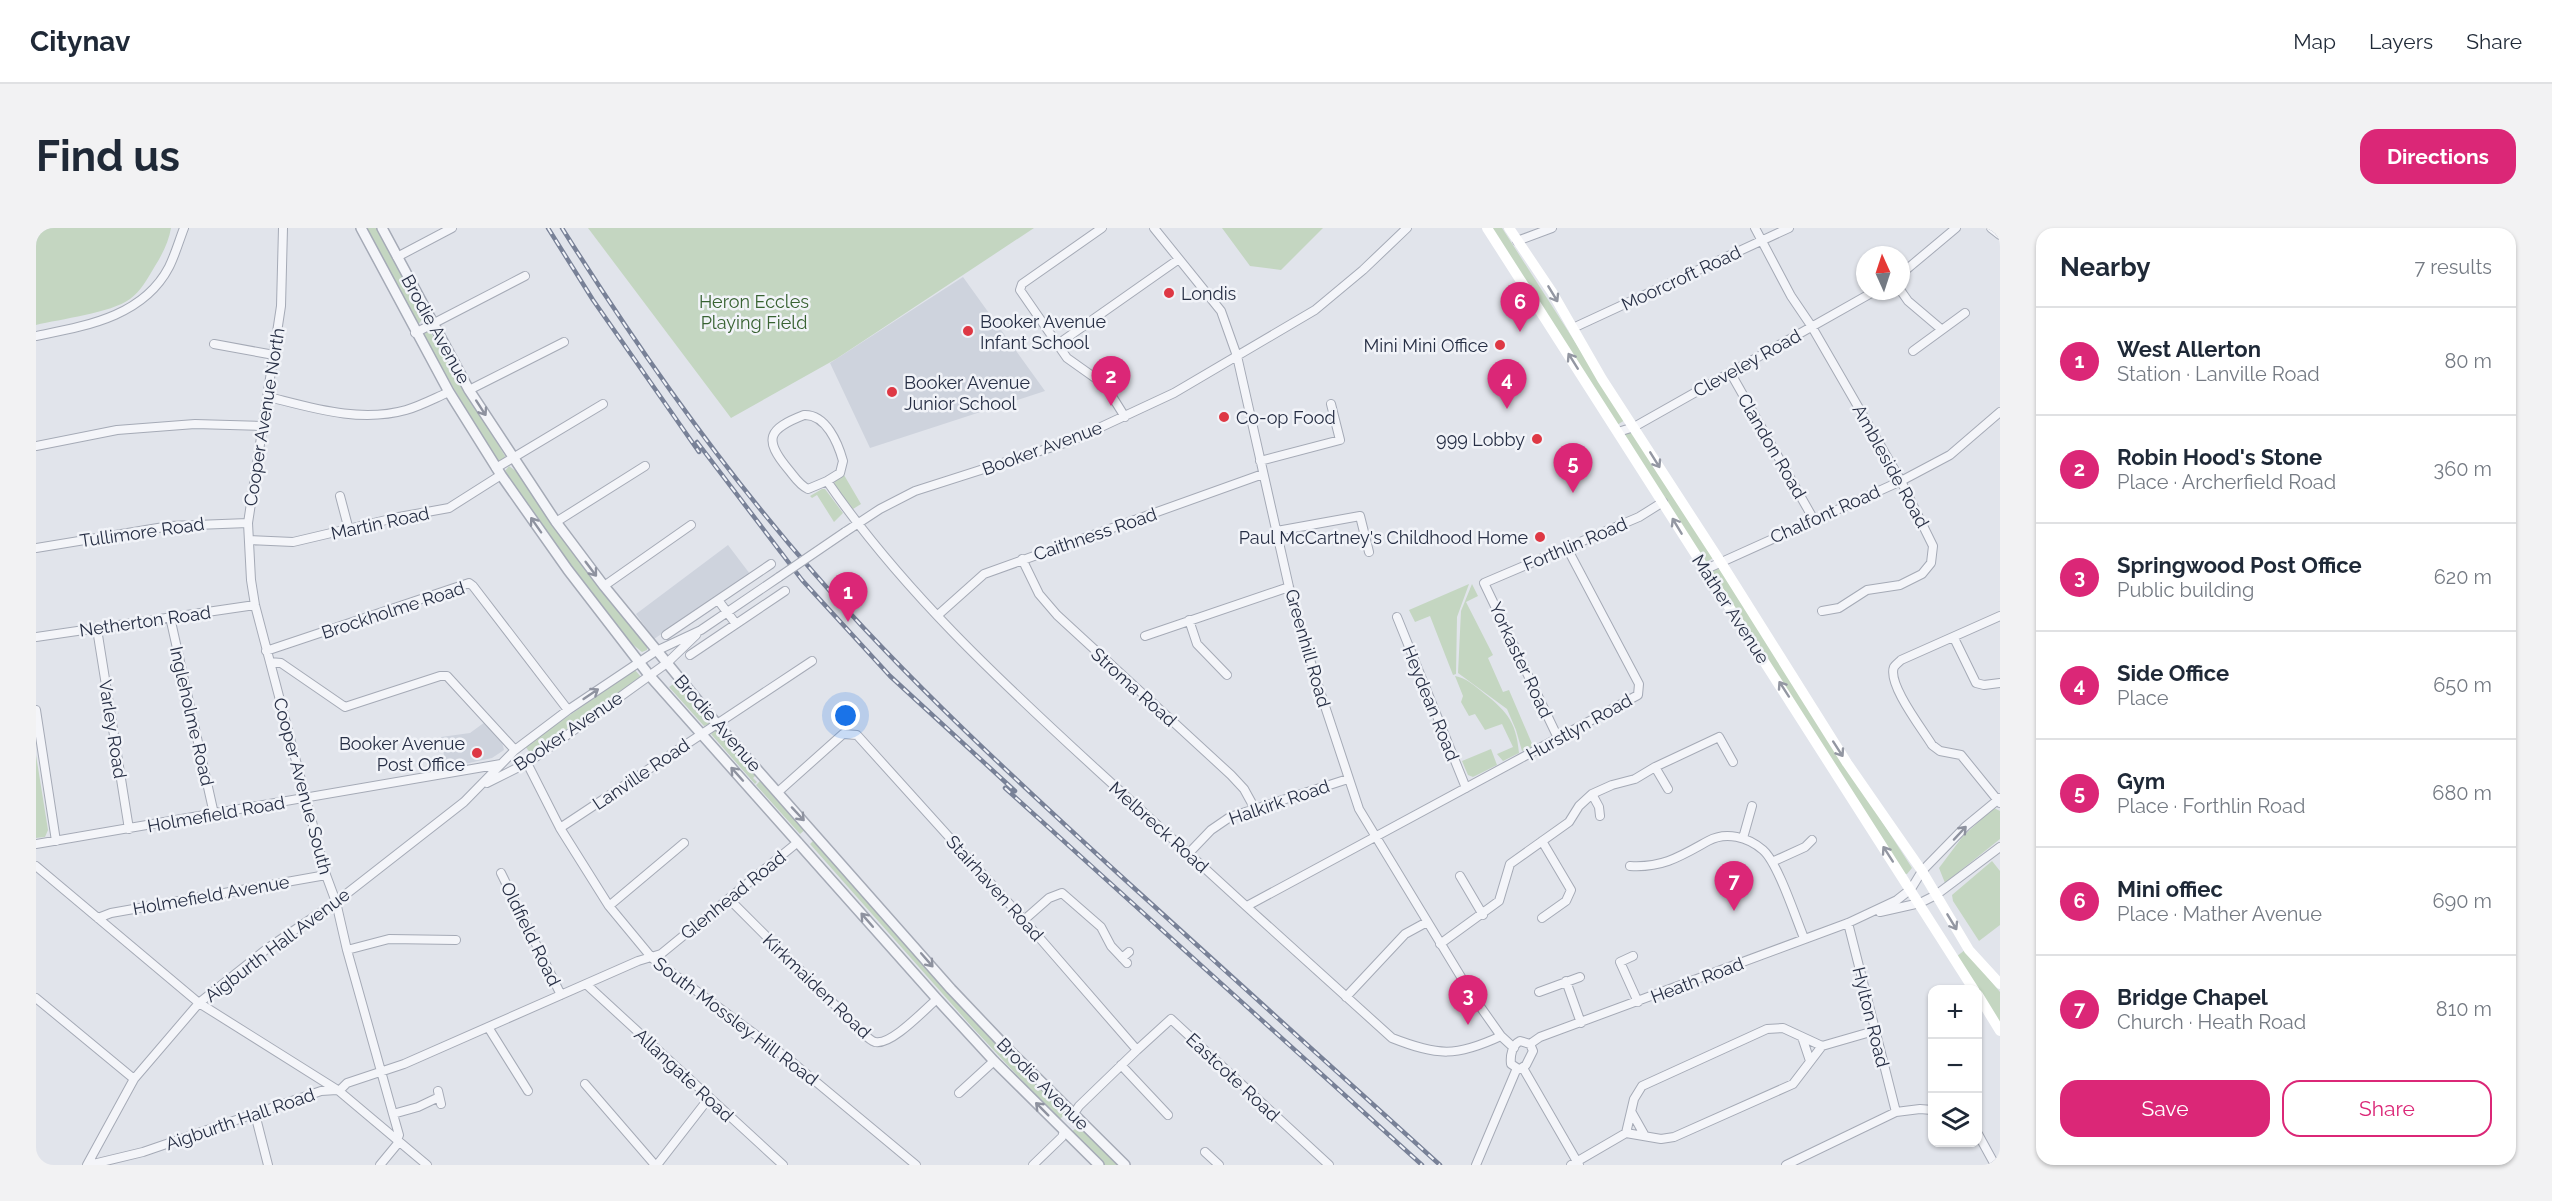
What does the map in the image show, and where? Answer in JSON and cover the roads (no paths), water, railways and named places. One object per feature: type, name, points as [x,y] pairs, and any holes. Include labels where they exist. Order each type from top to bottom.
[{"type":"main road","name":"Mather Avenue","points":[[1487,228],[1971,985]]},
{"type":"main road","name":"Mather Avenue","points":[[1509,228],[1573,328],[1602,379],[1720,561],[1840,753],[1922,871],[1969,950],[2000,984]]},
{"type":"main road","points":[[1982,1002],[2000,1030]]},
{"type":"street","points":[[36,336],[93,325],[116,315],[143,298],[168,268],[184,228]]},
{"type":"street","name":"Cooper Avenue North","points":[[255,605],[251,580],[248,522],[262,426],[269,397],[281,306],[283,228]]},
{"type":"street","name":"Brodie Avenue","points":[[361,228],[449,392],[499,471],[568,570],[649,675],[937,999],[994,1061],[1099,1165]]},
{"type":"street","name":"Brodie Avenue","points":[[382,228],[469,390],[556,522],[604,586],[717,724],[813,829],[951,989],[1073,1115],[1125,1165]]},
{"type":"street","points":[[397,257],[452,228]]},
{"type":"street","points":[[1102,228],[1021,286],[1021,292],[1072,362],[1105,385],[1125,417]]},
{"type":"street","name":"Greenhill Road","points":[[1154,228],[1221,311],[1237,356],[1290,587],[1359,809],[1472,995],[1501,1036],[1514,1048]]},
{"type":"street","name":"Booker Avenue","points":[[483,785],[515,750],[568,710],[656,651],[701,630],[856,524],[915,491],[1071,441],[1174,393],[1315,310],[1363,270],[1407,228]]},
{"type":"street","points":[[1517,241],[1552,228]]},
{"type":"street","name":"Ambleside Road","points":[[1755,228],[1791,296],[1812,327],[1901,481],[1933,546],[1931,562],[1922,574],[1900,585],[1867,590],[1839,608],[1822,611]]},
{"type":"street","name":"Moorcroft Road","points":[[1573,328],[1789,228]]},
{"type":"street","points":[[1910,266],[1956,228]]},
{"type":"street","points":[[1991,228],[2000,235]]},
{"type":"street","points":[[1058,344],[1179,259]]},
{"type":"street","points":[[416,333],[525,276]]},
{"type":"street","name":"Cleveley Road","points":[[1618,432],[1634,427],[1859,300]]},
{"type":"street","points":[[1907,300],[1941,329]]},
{"type":"street","points":[[1913,351],[1965,312]]},
{"type":"street","points":[[469,390],[564,342]]},
{"type":"street","points":[[214,344],[274,355]]},
{"type":"street","name":"Clandon Road","points":[[1730,372],[1814,520]]},
{"type":"street","points":[[269,397],[335,413],[361,415],[405,410],[449,392]]},
{"type":"street","name":"Martin Road","points":[[249,540],[293,542],[399,517],[449,508],[499,471],[512,457],[603,404]]},
{"type":"street","points":[[1260,461],[1340,440],[1331,404]]},
{"type":"street","name":"Chalfont Road","points":[[1704,570],[1901,481],[1950,455],[2000,412]]},
{"type":"street","points":[[804,415],[812,415],[823,422],[843,461],[840,473],[827,481],[808,489],[799,483],[772,449],[775,432],[804,415]]},
{"type":"street","points":[[36,446],[128,429],[195,424],[262,426]]},
{"type":"street","points":[[556,522],[645,466]]},
{"type":"street","name":"Caithness Road","points":[[938,615],[984,574],[1263,474]]},
{"type":"street","name":"Melbreck Road","points":[[827,481],[856,524],[995,674],[1188,854],[1392,1038],[1420,1049],[1443,1053],[1473,1049],[1501,1036]]},
{"type":"street","points":[[340,496],[349,530]]},
{"type":"street","name":"Forthlin Road","points":[[1484,583],[1639,517],[1663,502]]},
{"type":"street","points":[[1276,531],[1360,516],[1369,552]]},
{"type":"street","name":"Tullimore Road","points":[[36,548],[170,526],[248,522]]},
{"type":"street","points":[[604,586],[691,525]]},
{"type":"street","name":"Hurstlyn Road","points":[[1247,906],[1638,695],[1639,684],[1567,548]]},
{"type":"street","name":"Stroma Road","points":[[1022,560],[1039,594],[1057,615],[1231,775],[1244,789],[1255,808]]},
{"type":"street","points":[[679,640],[669,633],[771,564]]},
{"type":"street","name":"Yorkaster Road","points":[[1484,583],[1558,738]]},
{"type":"street","name":"Brockholme Road","points":[[266,651],[469,584],[473,586],[568,710]]},
{"type":"street","points":[[1145,636],[1290,587]]},
{"type":"street","points":[[690,655],[785,591]]},
{"type":"street","points":[[718,600],[736,624]]},
{"type":"street","name":"Netherton Road","points":[[36,637],[255,605]]},
{"type":"street","name":"Cooper Avenue South","points":[[255,605],[326,875],[336,902],[347,950],[399,1135],[398,1141]]},
{"type":"street","points":[[1999,801],[1961,755],[1940,751],[1932,745],[1896,687],[1894,667],[1901,660],[1954,639],[2000,616]]},
{"type":"street","name":"Ingleholme Road","points":[[170,617],[214,814]]},
{"type":"street","name":"Heydean Road","points":[[1397,617],[1466,788]]},
{"type":"street","points":[[1189,620],[1197,644],[1227,675]]},
{"type":"street","name":"Varley Road","points":[[98,628],[129,828]]},
{"type":"street","name":"Booker Avenue","points":[[483,785],[527,763],[667,663],[701,630]]},
{"type":"street","points":[[1954,639],[1976,683],[1984,685],[2000,683]]},
{"type":"street","name":"Lanville Road","points":[[560,828],[812,661]]},
{"type":"street","points":[[270,662],[281,663],[345,707],[440,676],[447,676],[515,750]]},
{"type":"street","points":[[36,710],[56,841]]},
{"type":"street","name":"Stairhaven Road","points":[[778,792],[843,734],[857,735],[1024,920],[1137,1050]]},
{"type":"street","points":[[1440,944],[1499,902],[1510,864],[1569,822],[1579,806],[1592,794],[1612,785],[1635,779],[1719,737],[1733,762]]},
{"type":"street","name":"South Mossley Hill Road","points":[[527,763],[560,828],[609,906],[652,958],[791,1061],[916,1165]]},
{"type":"street","name":"Holmefield Road","points":[[36,844],[501,764]]},
{"type":"street","points":[[1655,767],[1668,789]]},
{"type":"street","name":"Halkirk Road","points":[[1188,854],[1221,822],[1255,808],[1348,778]]},
{"type":"street","name":"Aigburth Hall Avenue","points":[[88,1165],[134,1079],[199,1003],[268,948],[336,902],[483,785]]},
{"type":"street","points":[[1592,794],[1599,807],[1600,816]]},
{"type":"street","name":"Heath Road","points":[[1514,1048],[1520,1041],[1530,1044],[1540,1037],[1804,939],[1897,900],[1911,889],[1922,871],[1933,863],[1966,826],[1999,801]]},
{"type":"street","points":[[1743,838],[1752,806]]},
{"type":"street","name":"Glenhead Road","points":[[652,958],[729,899],[813,829]]},
{"type":"street","points":[[1630,866],[1644,867],[1662,864],[1687,854],[1710,840],[1726,835],[1743,838],[1764,851],[1772,862],[1804,939]]},
{"type":"street","points":[[1772,862],[1805,847],[1812,840]]},
{"type":"street","points":[[1542,841],[1571,890],[1566,901],[1542,918]]},
{"type":"street","points":[[609,906],[684,843]]},
{"type":"street","name":"Heath Road","points":[[1865,915],[1920,903],[1936,895],[2000,847]]},
{"type":"street","points":[[36,866],[199,1003],[339,1091],[428,1165]]},
{"type":"street","name":"Oldfield Road","points":[[501,873],[561,995]]},
{"type":"street","name":"Holmefield Avenue","points":[[98,918],[111,913],[326,875]]},
{"type":"street","points":[[1460,876],[1483,915]]},
{"type":"street","points":[[1024,920],[1049,898],[1062,893],[1101,927],[1111,946],[1125,961],[1129,952]]},
{"type":"street","name":"Kirkmaiden Road","points":[[729,899],[864,1034],[875,1042],[885,1042],[897,1035],[937,999]]},
{"type":"street","points":[[1346,997],[1405,934],[1427,922]]},
{"type":"street","name":"Hylton Road","points":[[1848,922],[1896,1112]]},
{"type":"street","points":[[347,950],[389,939],[456,940]]},
{"type":"street","points":[[1633,956],[1620,962],[1638,1002]]},
{"type":"street","name":"Aigburth Hall Road","points":[[88,1165],[143,1152],[321,1091],[339,1091],[347,1083],[404,1064],[639,961],[652,958]]},
{"type":"street","points":[[1539,992],[1580,977]]},
{"type":"street","points":[[1566,981],[1581,1023]]},
{"type":"street","name":"Allangate Road","points":[[586,984],[783,1165]]},
{"type":"street","points":[[36,998],[134,1079]]},
{"type":"street","name":"Eastcote Road","points":[[1137,1050],[1171,1019],[1329,1165]]},
{"type":"street","points":[[488,1027],[528,1091]]},
{"type":"street","points":[[1514,1048],[1510,1058],[1511,1064],[1520,1068],[1576,1164],[1626,1132],[1634,1099],[1642,1086],[1767,1029],[1783,1028],[1822,1046]]},
{"type":"street","points":[[1626,1132],[1661,1139],[1674,1137],[1793,1084],[1822,1046],[1874,1031]]},
{"type":"street","points":[[1802,1037],[1810,1061]]},
{"type":"street","points":[[1476,1165],[1520,1068],[1533,1051],[1530,1044]]},
{"type":"street","points":[[1033,1165],[1062,1137],[1076,1109],[1137,1050]]},
{"type":"street","points":[[959,1094],[994,1061]]},
{"type":"street","points":[[1121,1065],[1168,1115]]},
{"type":"street","points":[[585,1084],[656,1165],[709,1098]]},
{"type":"street","points":[[393,1114],[418,1107],[439,1097]]},
{"type":"street","points":[[1786,1165],[1896,1112],[1928,1110]]},
{"type":"street","points":[[1632,1113],[1645,1136]]},
{"type":"street","points":[[255,1114],[268,1165]]},
{"type":"street","points":[[380,1165],[398,1141]]},
{"type":"street","points":[[1982,1143],[1995,1165]]},
{"type":"street","points":[[1205,1152],[1219,1165]]},
{"type":"railway","points":[[548,228],[593,300],[699,452]]},
{"type":"railway","points":[[562,228],[650,362],[713,449],[779,532],[887,653],[1043,804],[1440,1165]]},
{"type":"railway","points":[[697,442],[802,580],[890,676],[1015,791]]},
{"type":"railway","points":[[1005,788],[1422,1165]]},
{"type":"place","name":"Londis","points":[[1169,293]]},
{"type":"place","name":"Booker Avenue Infant School","points":[[968,331]]},
{"type":"place","name":"Mini offiec","points":[[1520,332]]},
{"type":"place","name":"Mini Mini Office","points":[[1500,345]]},
{"type":"place","name":"Booker Avenue Junior School","points":[[892,392]]},
{"type":"place","name":"Robin Hood's Stone","points":[[1111,406]]},
{"type":"place","name":"Side Office","points":[[1507,409]]},
{"type":"place","name":"Co-op Food","points":[[1224,417]]},
{"type":"place","name":"999 Lobby","points":[[1537,439]]},
{"type":"place","name":"Gym","points":[[1573,493]]},
{"type":"place","name":"Paul McCartney's Childhood Home","points":[[1540,537]]},
{"type":"place","name":"West Allerton","points":[[848,622]]},
{"type":"place","name":"Booker Avenue Post Office","points":[[477,753]]},
{"type":"place","name":"Bridge Chapel","points":[[1734,911]]},
{"type":"place","name":"Springwood Post Office","points":[[1468,1025]]},
{"type":"park label","name":"Heron Eccles Playing Field","points":[[754,311]]}]
